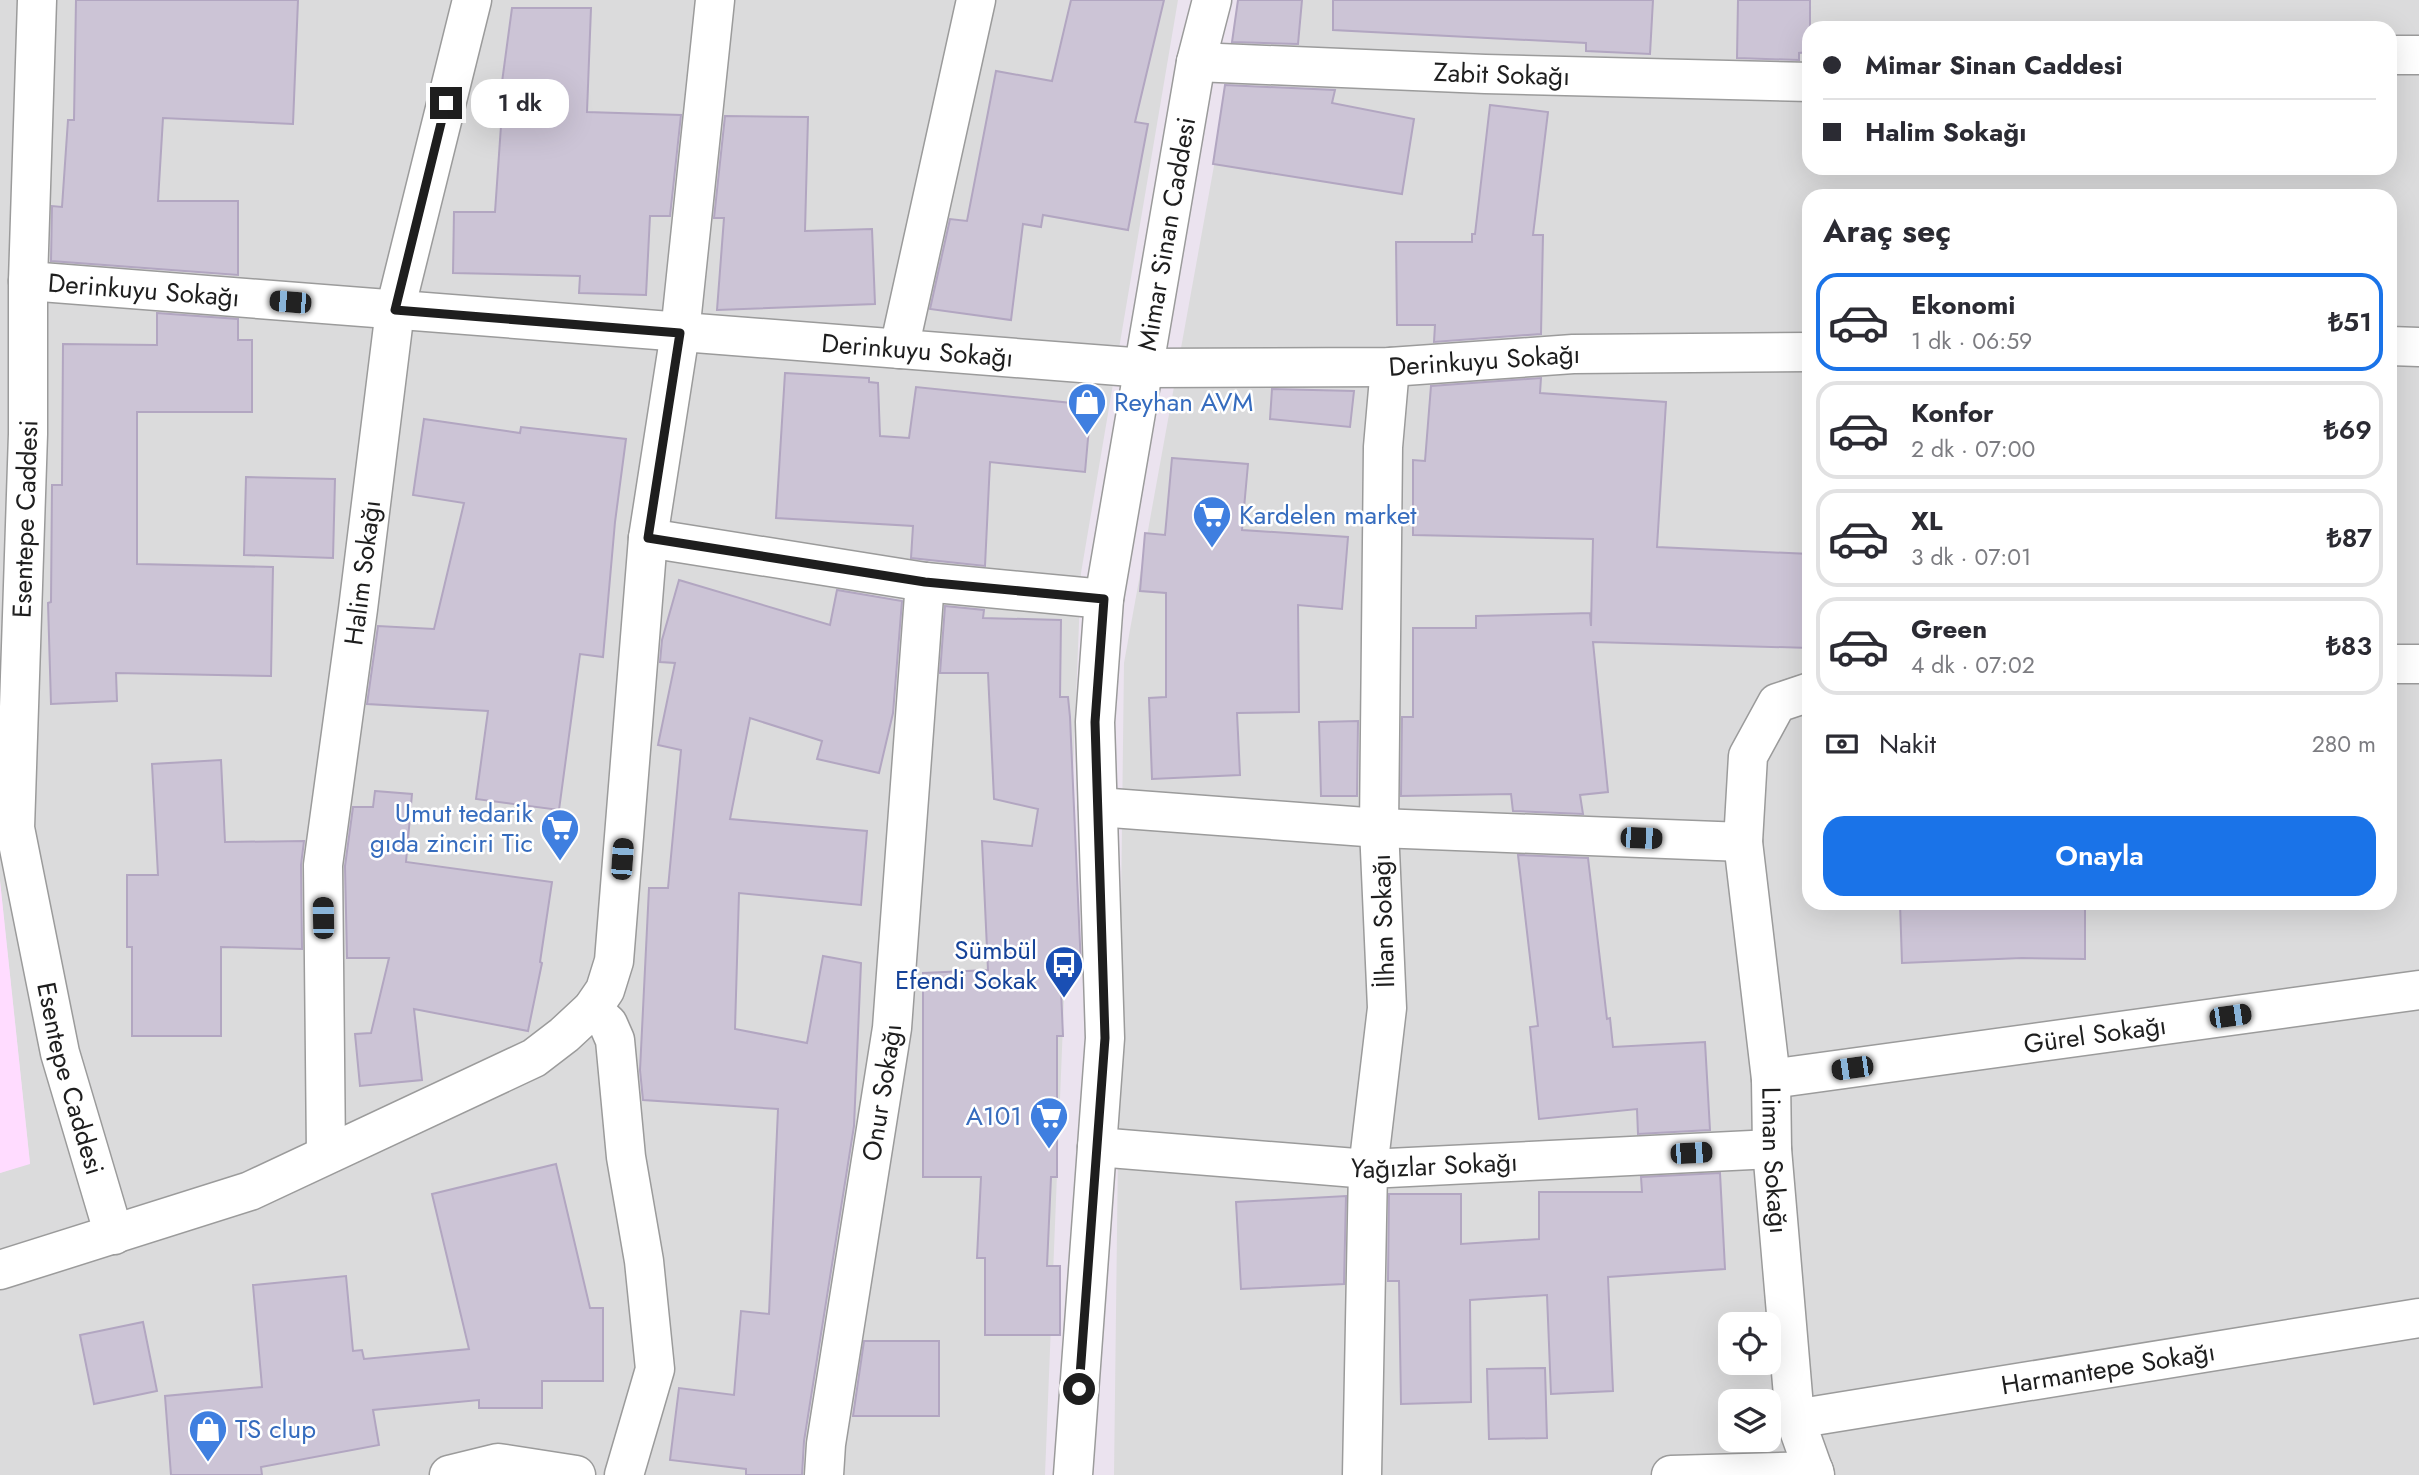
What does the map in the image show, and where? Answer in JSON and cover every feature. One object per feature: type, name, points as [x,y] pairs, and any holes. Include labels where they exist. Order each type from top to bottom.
[{"type":"street","name":"Esentepe Caddesi","points":[[37,0],[27,281],[28,434],[15,828],[60,1053],[114,1235]]},
{"type":"street","name":"Halim Sokağı","points":[[326,1154],[323,865],[395,310],[472,0]]},
{"type":"street","points":[[0,1270],[250,1191],[444,1102],[534,1058],[593,1009],[605,990],[614,961],[648,538],[680,333],[715,0]]},
{"type":"street","points":[[899,349],[976,0]]},
{"type":"street","name":"Mimar Sinan Caddesi","points":[[1073,1475],[1105,1038],[1095,722],[1104,599],[1196,62],[1212,0]]},
{"type":"street","points":[[2397,55],[2419,55]]},
{"type":"street","name":"Zabit Sokağı","points":[[1196,62],[1485,74],[1802,82]]},
{"type":"street","name":"Derinkuyu Sokağı","points":[[27,281],[1144,368],[1391,367],[1573,355],[1802,352]]},
{"type":"street","points":[[2397,346],[2419,347]]},
{"type":"street","name":"İlhan Sokağı","points":[[1362,1475],[1368,1169],[1387,1008],[1379,828],[1383,447],[1391,367]]},
{"type":"street","points":[[648,538],[925,582],[1104,599]]},
{"type":"street","name":"Onur Sokağı","points":[[824,1475],[826,1444],[892,1028],[925,582]]},
{"type":"street","points":[[2397,664],[2419,664]]},
{"type":"street","name":"Liman Sokağı","points":[[1802,695],[1777,703],[1748,756],[1743,842],[1771,1079],[1772,1149],[1795,1419],[1815,1473]]},
{"type":"street","points":[[1098,807],[1379,828],[1743,842]]},
{"type":"street","name":"Gürel Sokağı","points":[[1771,1079],[2419,990]]},
{"type":"street","points":[[593,1009],[608,1024],[615,1040],[626,1157],[644,1261],[655,1369],[624,1475]]},
{"type":"street","name":"Yağızlar Sokağı","points":[[1097,1147],[1368,1169],[1772,1149]]},
{"type":"street","name":"Harmantepe Sokağı","points":[[1795,1419],[2419,1318]]},
{"type":"street","points":[[449,1475],[498,1463],[576,1475]]},
{"type":"street","points":[[1671,1475],[1815,1473]]},
{"type":"shaded area","points":[[0,0],[1178,0],[1081,573],[1045,1475],[0,1475],[0,1173],[30,1163],[0,881]]},
{"type":"shaded area","points":[[1244,0],[2419,0],[2419,1475],[1114,1475],[1124,663]]},
{"type":"shaded area","points":[[0,881],[30,1164],[0,1173]]},
{"type":"building","points":[[76,0],[298,0],[293,124],[163,118],[158,201],[238,201],[238,275],[51,261],[52,206],[62,207],[68,120],[74,120]]},
{"type":"building","points":[[1071,0],[1164,0],[1135,122],[1148,124],[1128,230],[1043,215],[1041,227],[1023,224],[1011,320],[930,309],[950,219],[967,221],[996,71],[1052,81]]},
{"type":"building","points":[[1238,0],[1302,0],[1298,44],[1232,42]]},
{"type":"building","points":[[1333,0],[1653,0],[1650,54],[1586,51],[1586,43],[1333,30]]},
{"type":"building","points":[[1738,0],[1810,0],[1810,21],[1802,21],[1802,53],[1799,53],[1799,60],[1737,58]]},
{"type":"building","points":[[512,8],[591,8],[587,112],[681,115],[670,216],[650,216],[646,295],[579,293],[580,276],[453,273],[454,212],[495,212],[503,97],[500,97]]},
{"type":"building","points":[[1225,85],[1335,90],[1332,103],[1414,119],[1402,194],[1213,164]]},
{"type":"building","points":[[1490,105],[1548,112],[1533,235],[1543,235],[1541,334],[1434,342],[1435,325],[1397,325],[1396,242],[1472,242]]},
{"type":"building","points":[[725,116],[808,117],[805,231],[872,229],[875,304],[717,310],[724,218],[714,218]]},
{"type":"building","points":[[157,313],[238,319],[238,340],[252,340],[252,412],[137,412],[137,564],[273,567],[271,676],[116,673],[117,701],[51,704],[48,603],[51,602],[52,485],[62,485],[63,344],[157,345]]},
{"type":"building","points":[[785,373],[869,378],[869,382],[878,383],[880,436],[909,438],[916,387],[1091,405],[1085,472],[990,462],[985,566],[911,558],[913,526],[776,518]]},
{"type":"building","points":[[1541,378],[1540,393],[1666,402],[1657,547],[1802,554],[1802,648],[1593,642],[1608,792],[1580,795],[1583,814],[1513,811],[1511,794],[1401,796],[1402,717],[1413,717],[1413,628],[1476,628],[1476,616],[1590,613],[1591,626],[1593,539],[1413,535],[1413,460],[1425,461],[1431,386]]},
{"type":"building","points":[[1272,389],[1354,391],[1350,427],[1270,419]]},
{"type":"building","points":[[424,419],[520,433],[521,427],[626,439],[615,522],[603,657],[580,654],[559,810],[476,799],[488,711],[367,704],[378,626],[434,629],[464,503],[413,495]]},
{"type":"building","points":[[1172,458],[1248,464],[1242,530],[1348,537],[1342,609],[1298,605],[1299,712],[1237,713],[1240,775],[1152,779],[1149,698],[1166,697],[1166,593],[1140,591],[1145,533],[1165,535]]},
{"type":"building","points":[[246,477],[335,479],[333,558],[244,555]]},
{"type":"building","points":[[679,580],[830,625],[837,590],[902,601],[893,713],[879,773],[817,759],[822,741],[750,718],[730,819],[867,831],[861,905],[739,893],[735,1029],[807,1043],[823,956],[861,963],[854,1126],[804,1441],[802,1475],[746,1475],[746,1469],[670,1460],[679,1388],[734,1395],[741,1311],[769,1314],[778,1109],[643,1100],[640,1070],[649,888],[668,888],[681,750],[658,745],[675,663],[660,662],[662,640]]},
{"type":"building","points":[[945,606],[984,610],[983,618],[1061,620],[1060,697],[1068,697],[1070,717],[1081,967],[1060,967],[1063,1036],[1057,1036],[1057,1177],[1051,1177],[1047,1266],[1060,1266],[1060,1335],[985,1335],[985,1258],[977,1258],[981,1177],[923,1177],[923,973],[988,970],[982,841],[1032,846],[1038,809],[994,799],[988,673],[940,673]]},
{"type":"building","points":[[1358,721],[1357,796],[1321,796],[1319,722]]},
{"type":"building","points":[[221,760],[225,842],[304,841],[301,865],[302,949],[221,947],[221,1036],[132,1036],[132,947],[127,947],[127,875],[158,875],[152,764]]},
{"type":"building","points":[[375,791],[412,794],[406,862],[552,882],[540,962],[542,963],[528,1031],[414,1009],[422,1080],[360,1086],[355,1034],[371,1033],[389,958],[347,958],[345,866],[353,807],[373,807]]},
{"type":"building","points":[[1518,855],[1588,858],[1607,1019],[1610,1018],[1613,1047],[1705,1042],[1710,1130],[1638,1134],[1637,1109],[1539,1119],[1530,1027],[1538,1026]]},
{"type":"building","points":[[1900,910],[2085,910],[2085,959],[2022,958],[1902,963]]},
{"type":"building","points":[[556,1164],[590,1308],[603,1308],[603,1381],[542,1381],[542,1408],[479,1408],[479,1400],[373,1410],[379,1445],[261,1467],[262,1475],[171,1475],[165,1396],[262,1387],[253,1285],[346,1276],[353,1351],[362,1350],[364,1359],[469,1349],[432,1194]]},
{"type":"building","points":[[1720,1173],[1725,1269],[1608,1277],[1613,1391],[1551,1394],[1547,1295],[1470,1300],[1471,1402],[1401,1404],[1399,1281],[1388,1281],[1389,1194],[1461,1194],[1461,1244],[1539,1239],[1539,1192],[1642,1192],[1641,1177]]},
{"type":"building","points":[[1346,1196],[1344,1284],[1241,1289],[1236,1202]]},
{"type":"building","points":[[143,1322],[157,1391],[94,1404],[80,1335]]},
{"type":"building","points":[[864,1341],[939,1341],[939,1416],[853,1416]]},
{"type":"building","points":[[1545,1368],[1547,1438],[1489,1439],[1487,1369]]},
{"type":"place","name":"Reyhan AVM","points":[[1087,436]]},
{"type":"place","name":"Kardelen market","points":[[1212,549]]},
{"type":"place","name":"Umut tedarik gıda zinciri Tic","points":[[560,862]]},
{"type":"place","name":"Sümbül Efendi Sokak","points":[[1064,999]]},
{"type":"place","name":"A101","points":[[1049,1150]]},
{"type":"place","name":"TS clup","points":[[208,1463]]},
{"type":"route","points":[[446,103],[395,310],[680,333],[648,538],[925,582],[1104,599],[1095,722],[1105,1038],[1079,1389]]}]
